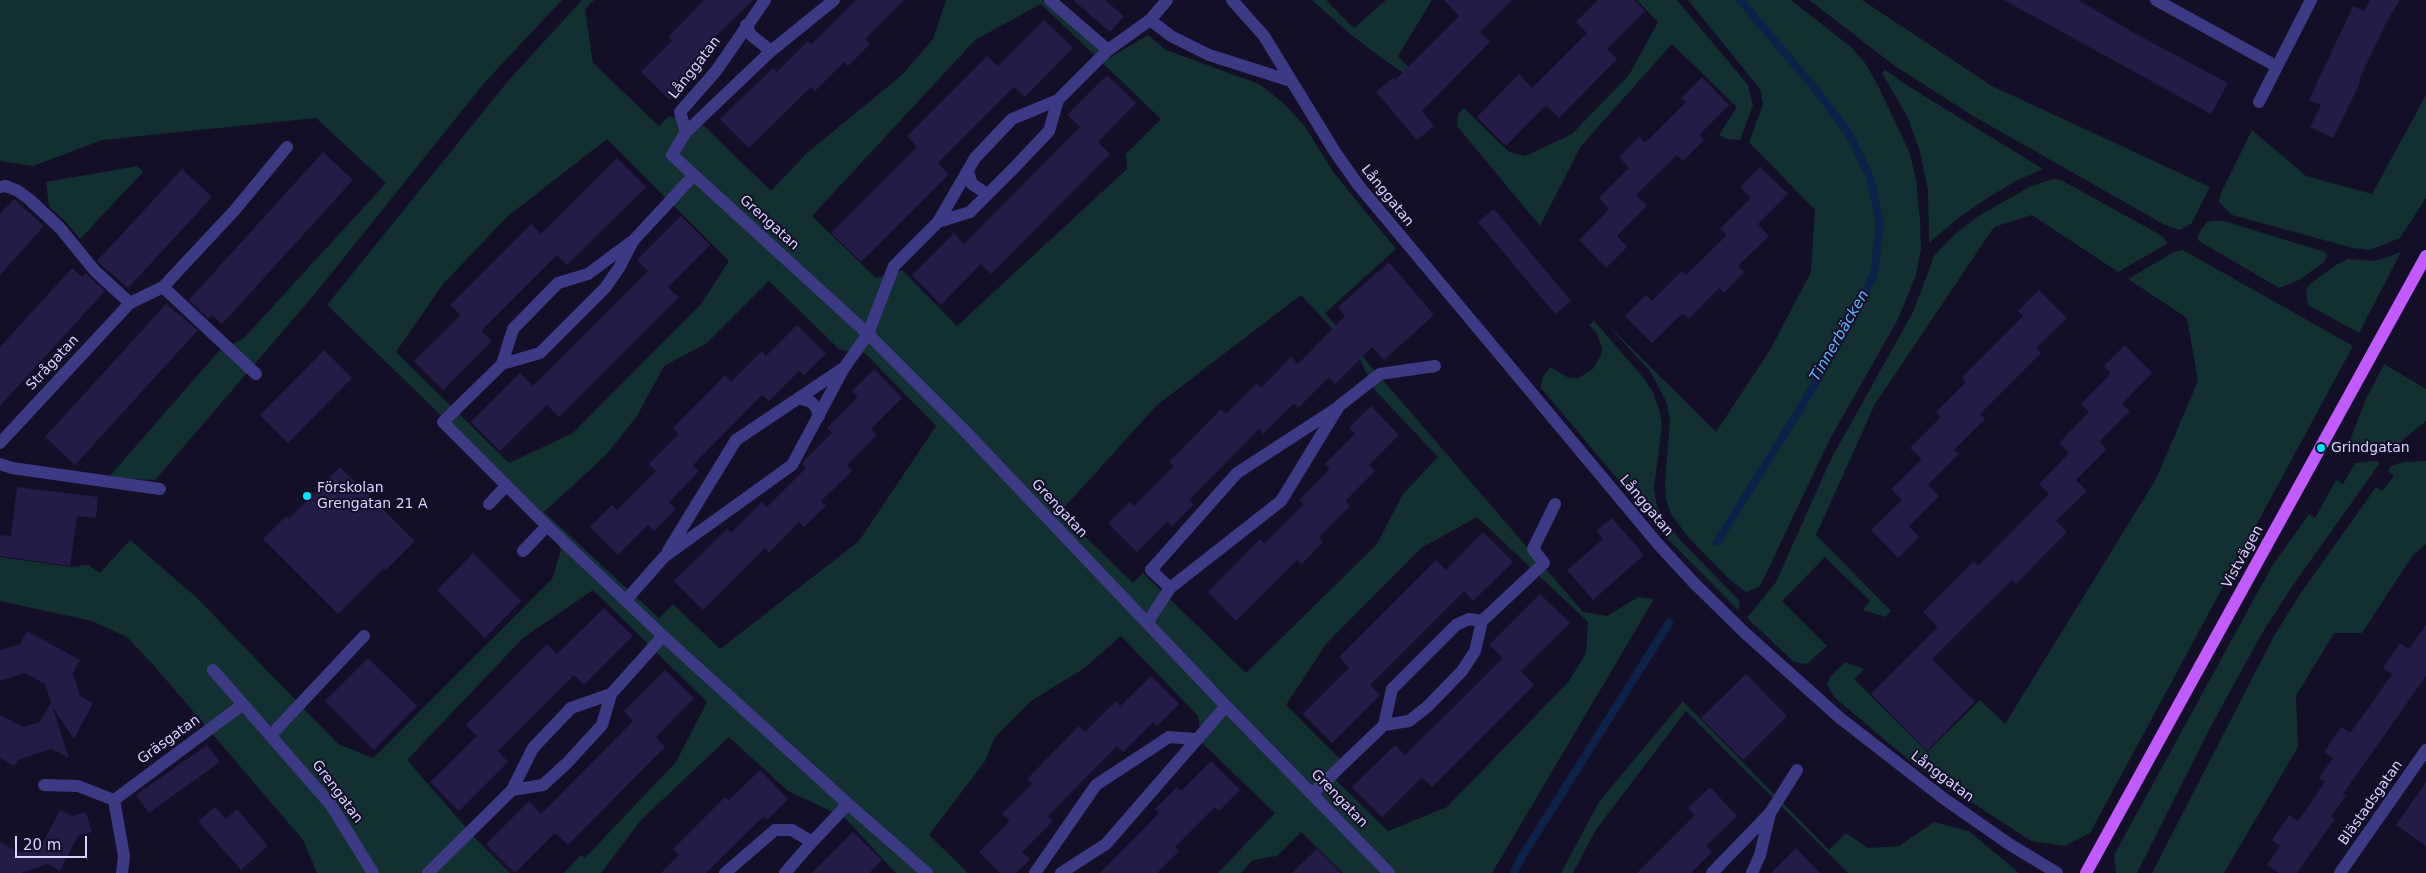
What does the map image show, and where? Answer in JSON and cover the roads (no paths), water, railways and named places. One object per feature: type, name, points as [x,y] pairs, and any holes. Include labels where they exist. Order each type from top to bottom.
[{"type":"main road","name":"Vistvägen","points":[[2086,873],[2426,256]]},
{"type":"street","name":"Långgatan","points":[[686,132],[680,112],[716,71],[765,0]]},
{"type":"street","points":[[686,132],[771,51],[834,0]]},
{"type":"street","points":[[1050,0],[1108,50]]},
{"type":"street","points":[[664,557],[792,465],[844,368],[868,334],[894,266],[938,222],[975,158],[1012,119],[1058,100],[1108,50],[1150,20],[1166,0]]},
{"type":"street","name":"Långgatan","points":[[1232,0],[1264,36],[1335,152],[1359,186],[1658,544],[1694,583],[1745,633],[1840,718],[1943,798],[2009,844],[2057,873]]},
{"type":"street","points":[[2156,0],[2276,66]]},
{"type":"street","points":[[2258,102],[2311,0]]},
{"type":"street","points":[[1150,20],[1171,36],[1209,55],[1292,81]]},
{"type":"street","points":[[746,25],[751,35],[771,51]]},
{"type":"street","points":[[938,222],[970,212],[1049,131],[1058,100]]},
{"type":"street","name":"Grengatan","points":[[686,132],[672,155],[868,334],[963,429],[1226,706],[1387,872]]},
{"type":"street","name":"Strågatan","points":[[0,443],[130,303],[163,287],[234,211],[287,147]]},
{"type":"street","points":[[968,172],[972,184],[978,190],[987,194]]},
{"type":"street","points":[[694,175],[633,241],[588,274],[558,283],[513,329],[502,364],[443,422],[506,486],[663,636],[848,804],[928,873]]},
{"type":"street","points":[[0,187],[6,186],[18,190],[29,199],[60,228],[95,271],[130,303]]},
{"type":"street","points":[[502,364],[540,353],[597,296],[619,268],[633,241]]},
{"type":"street","points":[[588,274],[594,283],[597,296]]},
{"type":"street","points":[[163,287],[256,374]]},
{"type":"street","points":[[1170,588],[1151,570],[1237,473],[1339,406],[1380,374],[1435,366]]},
{"type":"street","points":[[626,600],[664,557],[736,440],[844,368]]},
{"type":"street","points":[[799,398],[811,402],[816,407],[818,416]]},
{"type":"street","points":[[1148,623],[1170,588],[1281,501],[1339,406]]},
{"type":"street","points":[[0,464],[12,468],[160,489]]},
{"type":"street","points":[[489,504],[506,486]]},
{"type":"street","points":[[1312,793],[1384,726],[1409,722],[1427,707],[1462,671],[1475,651],[1482,621],[1544,564],[1532,549],[1555,504]]},
{"type":"street","points":[[523,551],[548,526]]},
{"type":"street","points":[[1384,726],[1392,689],[1456,625],[1469,619],[1482,621]]},
{"type":"street","points":[[271,735],[364,636]]},
{"type":"street","points":[[512,790],[543,785],[567,763],[602,725],[611,694],[663,636]]},
{"type":"street","name":"Grengatan","points":[[212,670],[331,805],[373,873]]},
{"type":"street","points":[[428,873],[512,790],[533,748],[571,708],[611,694]]},
{"type":"street","name":"Gräsgatan","points":[[114,800],[242,705]]},
{"type":"street","points":[[1061,873],[1106,844],[1128,822],[1195,739],[1226,706]]},
{"type":"street","points":[[1035,873],[1096,785],[1169,737],[1195,739]]},
{"type":"street","name":"Blästadsgatan","points":[[2340,873],[2426,750]]},
{"type":"street","points":[[1712,873],[1770,813],[1797,770]]},
{"type":"street","points":[[44,785],[78,786],[114,800],[124,856],[122,873]]},
{"type":"street","points":[[784,873],[848,804]]},
{"type":"street","points":[[1752,873],[1760,855],[1770,813]]},
{"type":"street","points":[[725,873],[775,830],[792,830],[812,842]]},
{"type":"waterway","name":"Tinnerbäcken","points":[[1717,542],[1800,409],[1854,316],[1874,274],[1880,223],[1870,177],[1849,134],[1817,91],[1740,0]]},
{"type":"waterway","points":[[1514,873],[1521,858],[1669,623]]},
{"type":"place","name":"Grindgatan","points":[[2321,448]]},
{"type":"place","name":"Förskolan Grengatan 21 A","points":[[307,496]]}]
